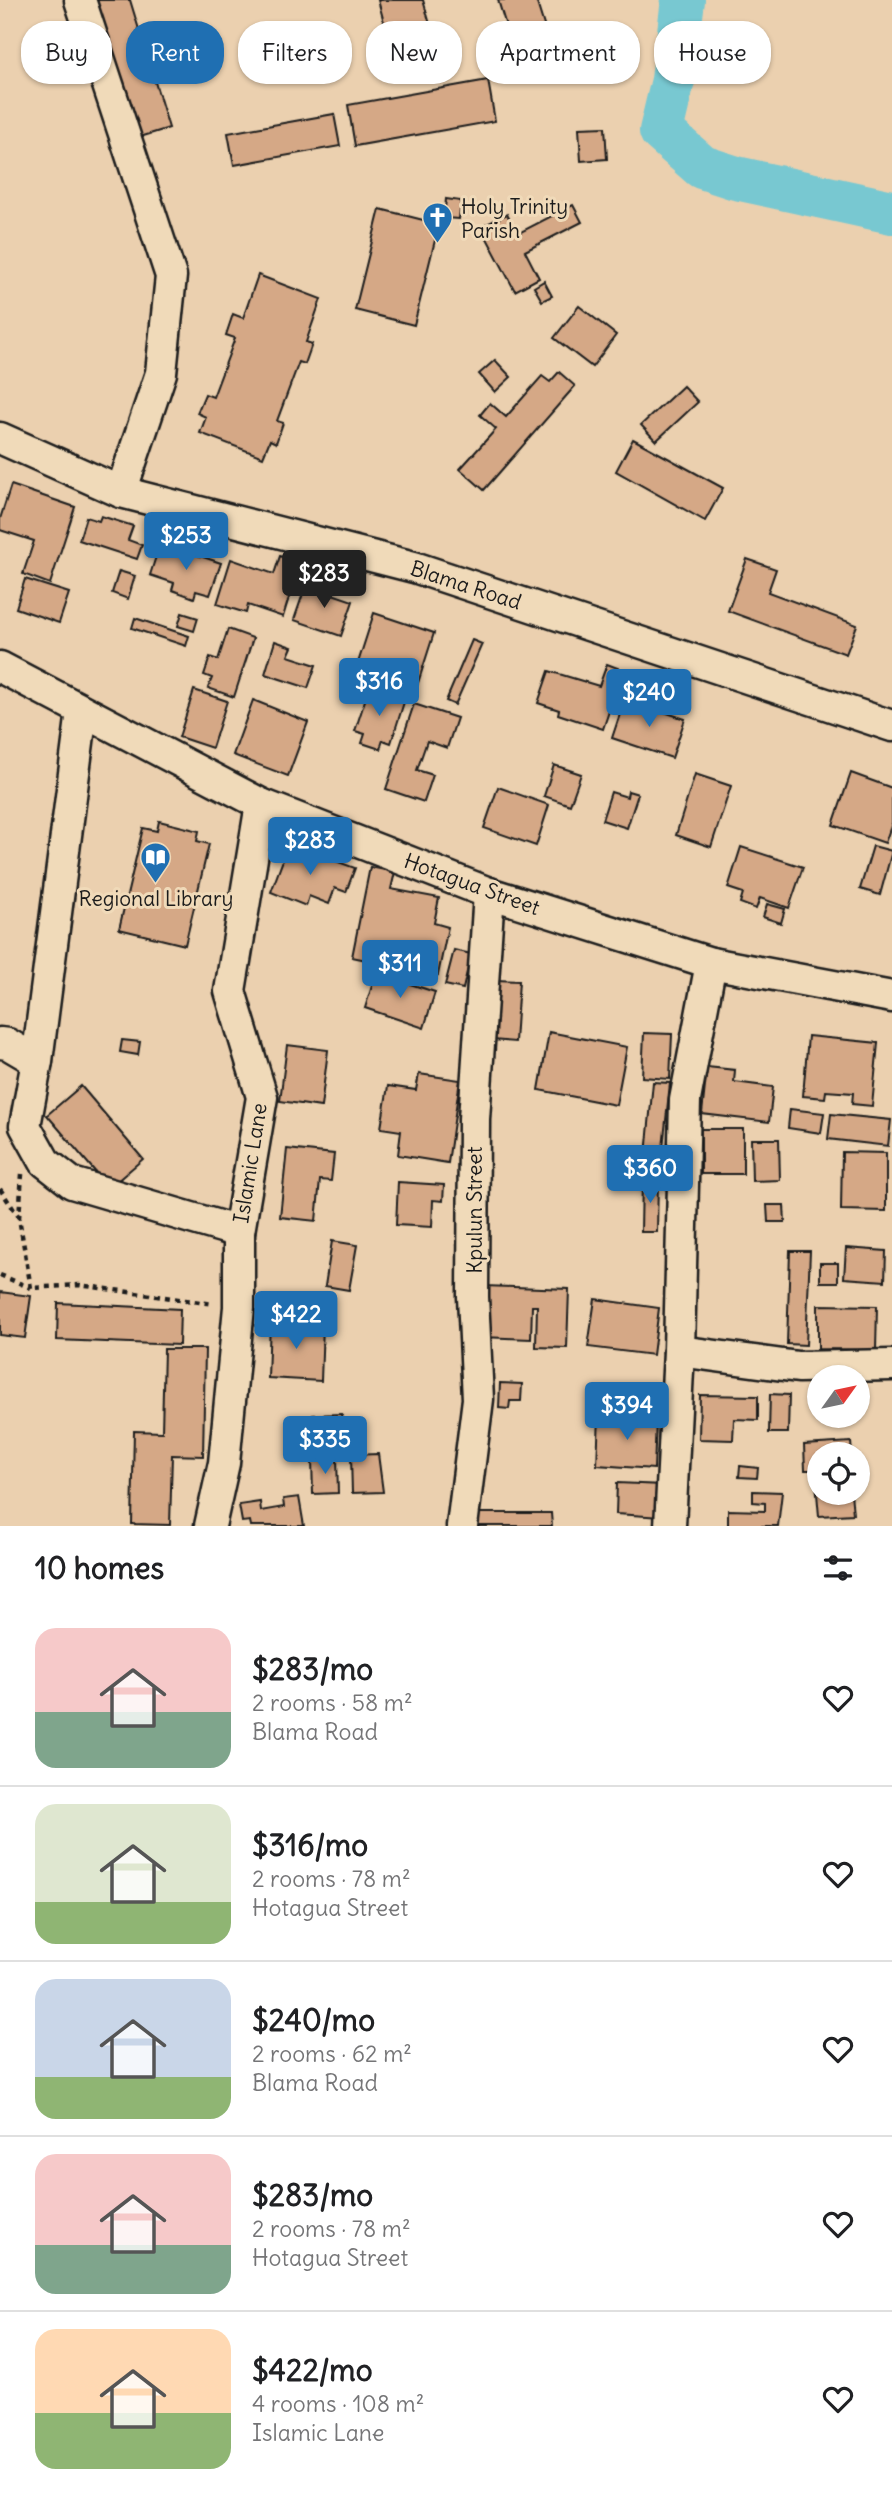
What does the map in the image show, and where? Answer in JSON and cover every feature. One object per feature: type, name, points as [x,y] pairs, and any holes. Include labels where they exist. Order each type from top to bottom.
[{"type":"street","points":[[80,0],[171,276],[161,373],[121,492]]},
{"type":"street","name":"Blama Road","points":[[0,438],[121,492],[414,567],[892,726]]},
{"type":"street","name":"Hotagua Street","points":[[0,667],[261,804],[489,893],[711,963],[892,997]]},
{"type":"street","points":[[82,711],[37,1061],[25,1126],[45,1162],[72,1183],[239,1232]]},
{"type":"street","name":"Islamic Lane","points":[[210,1526],[224,1463],[239,1307],[239,1232],[262,1097],[230,991],[261,804]]},
{"type":"street","name":"Kpulun Street","points":[[462,1526],[478,1399],[473,1297],[474,1119],[489,893]]},
{"type":"street","points":[[670,1526],[679,1351],[685,1100],[711,963]]},
{"type":"street","points":[[0,1043],[8,1044],[37,1061]]},
{"type":"street","points":[[679,1351],[798,1367],[892,1365]]},
{"type":"path","points":[[25,1126],[19,1218],[31,1288]]},
{"type":"path","points":[[0,1189],[19,1218]]},
{"type":"path","points":[[0,1275],[31,1288],[79,1285],[239,1307]]},
{"type":"building","points":[[95,0],[130,0],[136,21],[126,21],[126,84],[156,84],[169,128],[137,138],[112,56],[112,21],[101,21]]},
{"type":"building","points":[[378,0],[423,0],[429,21],[384,21]]},
{"type":"building","points":[[498,0],[536,0],[543,21],[504,21]]},
{"type":"building","points":[[476,82],[489,84],[495,121],[355,146],[348,105]]},
{"type":"building","points":[[334,114],[340,146],[234,165],[228,133]]},
{"type":"building","points":[[605,127],[607,159],[581,161],[579,128]]},
{"type":"building","points":[[446,199],[461,201],[459,219],[444,218]]},
{"type":"building","points":[[573,205],[582,222],[525,251],[539,278],[515,291],[481,227],[507,214],[517,234]]},
{"type":"building","points":[[380,209],[439,224],[414,325],[355,310]]},
{"type":"building","points":[[258,275],[321,299],[306,342],[312,344],[305,364],[299,362],[277,421],[283,423],[276,443],[270,440],[263,457],[200,433],[206,417],[197,413],[205,394],[213,397],[235,338],[226,335],[233,314],[243,318]]},
{"type":"building","points":[[544,281],[552,296],[542,301],[534,287]]},
{"type":"building","points":[[579,306],[616,335],[592,367],[554,338]]},
{"type":"building","points":[[495,360],[511,377],[495,392],[479,374]]},
{"type":"building","points":[[559,372],[575,386],[484,490],[460,469],[496,429],[480,415],[490,403],[506,417],[542,376],[550,382]]},
{"type":"building","points":[[683,386],[698,402],[656,441],[641,425]]},
{"type":"building","points":[[633,439],[723,488],[705,521],[616,471]]},
{"type":"building","points":[[11,485],[75,507],[50,584],[23,574],[34,541],[0,530],[0,519]]},
{"type":"building","points":[[101,516],[133,526],[128,540],[142,545],[137,559],[79,540],[86,517],[99,521]]},
{"type":"building","points":[[159,547],[183,555],[185,551],[221,563],[210,595],[196,591],[194,598],[172,590],[174,583],[150,575]]},
{"type":"building","points":[[280,556],[300,562],[283,617],[248,605],[246,613],[217,604],[231,559],[274,574]]},
{"type":"building","points":[[747,559],[776,569],[768,592],[857,625],[846,654],[728,611]]},
{"type":"building","points":[[119,571],[135,576],[128,599],[112,593]]},
{"type":"building","points":[[25,579],[69,593],[59,623],[16,608]]},
{"type":"building","points":[[306,585],[353,601],[341,636],[294,620]]},
{"type":"building","points":[[182,613],[198,618],[194,631],[178,626]]},
{"type":"building","points":[[374,613],[434,633],[417,686],[357,666]]},
{"type":"building","points":[[135,618],[189,636],[186,646],[132,628]]},
{"type":"building","points":[[228,629],[253,638],[234,697],[208,688],[212,678],[204,675],[210,657],[218,660]]},
{"type":"building","points":[[472,640],[482,644],[455,705],[446,701]]},
{"type":"building","points":[[275,641],[292,647],[288,656],[316,665],[308,688],[265,674]]},
{"type":"building","points":[[607,664],[623,670],[603,729],[558,714],[559,710],[538,703],[549,671],[599,686]]},
{"type":"building","points":[[369,688],[405,699],[391,743],[383,740],[380,749],[362,743],[365,734],[355,731]]},
{"type":"building","points":[[194,690],[227,701],[212,748],[179,737]]},
{"type":"building","points":[[625,699],[685,719],[672,758],[612,738]]},
{"type":"building","points":[[253,700],[308,722],[288,776],[233,755]]},
{"type":"building","points":[[414,704],[457,718],[447,748],[427,741],[417,770],[433,775],[424,802],[386,789]]},
{"type":"building","points":[[554,765],[581,774],[570,805],[544,796]]},
{"type":"building","points":[[851,773],[892,788],[892,823],[885,843],[833,825]]},
{"type":"building","points":[[695,774],[731,786],[711,847],[676,835]]},
{"type":"building","points":[[498,787],[549,805],[536,846],[484,828]]},
{"type":"building","points":[[628,791],[638,794],[627,828],[602,820],[611,792],[627,797]]},
{"type":"building","points":[[159,821],[199,831],[197,841],[209,844],[185,945],[119,929],[143,828],[157,831]]},
{"type":"building","points":[[289,844],[355,868],[346,892],[335,888],[329,904],[309,896],[306,906],[271,892]]},
{"type":"building","points":[[873,846],[892,851],[880,895],[860,889]]},
{"type":"building","points":[[741,847],[803,867],[789,908],[760,898],[756,909],[740,903],[743,893],[728,888]]},
{"type":"building","points":[[370,867],[395,872],[391,889],[439,898],[434,923],[448,927],[438,975],[352,957]]},
{"type":"building","points":[[767,904],[785,909],[781,923],[763,917]]},
{"type":"building","points":[[454,950],[471,954],[463,989],[445,985]]},
{"type":"building","points":[[376,973],[435,992],[424,1028],[365,1008]]},
{"type":"building","points":[[496,980],[519,981],[515,1042],[493,1040]]},
{"type":"building","points":[[549,1032],[627,1047],[616,1105],[539,1090]]},
{"type":"building","points":[[644,1033],[672,1034],[670,1079],[642,1077]]},
{"type":"building","points":[[808,1036],[878,1043],[872,1106],[852,1104],[853,1093],[826,1091],[825,1098],[803,1096]]},
{"type":"building","points":[[122,1040],[140,1042],[138,1055],[120,1052]]},
{"type":"building","points":[[287,1045],[328,1050],[321,1107],[280,1101]]},
{"type":"building","points":[[707,1067],[735,1070],[734,1082],[773,1087],[769,1122],[702,1114]]},
{"type":"building","points":[[419,1074],[460,1080],[448,1163],[398,1155],[401,1131],[381,1128],[388,1086],[416,1090]]},
{"type":"building","points":[[653,1082],[670,1083],[662,1157],[646,1155]]},
{"type":"building","points":[[81,1086],[143,1159],[109,1188],[47,1115]]},
{"type":"building","points":[[790,1109],[824,1113],[821,1133],[788,1128]]},
{"type":"building","points":[[831,1114],[891,1120],[888,1146],[828,1139]]},
{"type":"building","points":[[701,1129],[743,1129],[743,1174],[701,1174]]},
{"type":"building","points":[[751,1139],[779,1139],[780,1180],[752,1181]]},
{"type":"building","points":[[287,1149],[334,1154],[331,1181],[320,1180],[316,1221],[280,1217]]},
{"type":"building","points":[[842,1152],[886,1153],[886,1211],[841,1210]]},
{"type":"building","points":[[642,1178],[658,1178],[657,1232],[641,1232]]},
{"type":"building","points":[[398,1182],[444,1185],[443,1201],[433,1200],[432,1227],[396,1225]]},
{"type":"building","points":[[767,1205],[784,1205],[785,1222],[768,1222]]},
{"type":"building","points":[[332,1241],[357,1245],[349,1290],[325,1286]]},
{"type":"building","points":[[846,1248],[886,1251],[885,1281],[844,1278]]},
{"type":"building","points":[[790,1251],[810,1251],[806,1345],[787,1344]]},
{"type":"building","points":[[820,1263],[838,1263],[838,1282],[820,1282]]},
{"type":"building","points":[[484,1286],[569,1289],[567,1348],[536,1347],[537,1306],[532,1306],[531,1339],[482,1337]]},
{"type":"building","points":[[0,1292],[31,1296],[25,1338],[0,1335]]},
{"type":"building","points":[[595,1299],[659,1308],[653,1355],[588,1347]]},
{"type":"building","points":[[58,1303],[180,1309],[179,1345],[57,1340]]},
{"type":"building","points":[[818,1305],[877,1306],[876,1350],[818,1349]]},
{"type":"building","points":[[270,1321],[323,1324],[321,1381],[268,1378]]},
{"type":"building","points":[[164,1349],[205,1349],[203,1456],[172,1455],[170,1525],[132,1524],[134,1431],[162,1432]]},
{"type":"building","points":[[500,1383],[522,1384],[521,1401],[510,1401],[509,1409],[499,1408]]},
{"type":"building","points":[[770,1394],[789,1395],[788,1433],[769,1433]]},
{"type":"building","points":[[700,1395],[758,1396],[758,1420],[734,1419],[733,1440],[699,1439]]},
{"type":"building","points":[[342,1414],[344,1454],[315,1455],[313,1415]]},
{"type":"building","points":[[599,1416],[656,1420],[654,1469],[597,1465]]},
{"type":"building","points":[[804,1445],[807,1445],[807,1470],[805,1470]]},
{"type":"building","points":[[378,1454],[383,1492],[352,1493],[351,1455]]},
{"type":"building","points":[[337,1458],[338,1493],[313,1494],[312,1459]]},
{"type":"building","points":[[740,1466],[758,1468],[757,1478],[739,1477]]},
{"type":"building","points":[[617,1483],[663,1485],[662,1517],[616,1514]]},
{"type":"building","points":[[753,1491],[782,1492],[778,1526],[728,1526],[728,1510],[765,1511],[765,1503],[753,1502]]},
{"type":"building","points":[[299,1497],[304,1526],[251,1526],[250,1521],[242,1522],[239,1505],[260,1502],[261,1511],[284,1507],[283,1499]]},
{"type":"building","points":[[818,1505],[852,1505],[853,1514],[819,1516]]},
{"type":"building","points":[[476,1513],[551,1513],[552,1526],[477,1526]]},
{"type":"waterway","points":[[683,0],[673,80],[661,131],[702,167],[736,178],[892,212]]},
{"type":"place","name":"Holy Trinity Parish","points":[[438,245]]},
{"type":"place","name":"Regional Library","points":[[156,885]]}]
